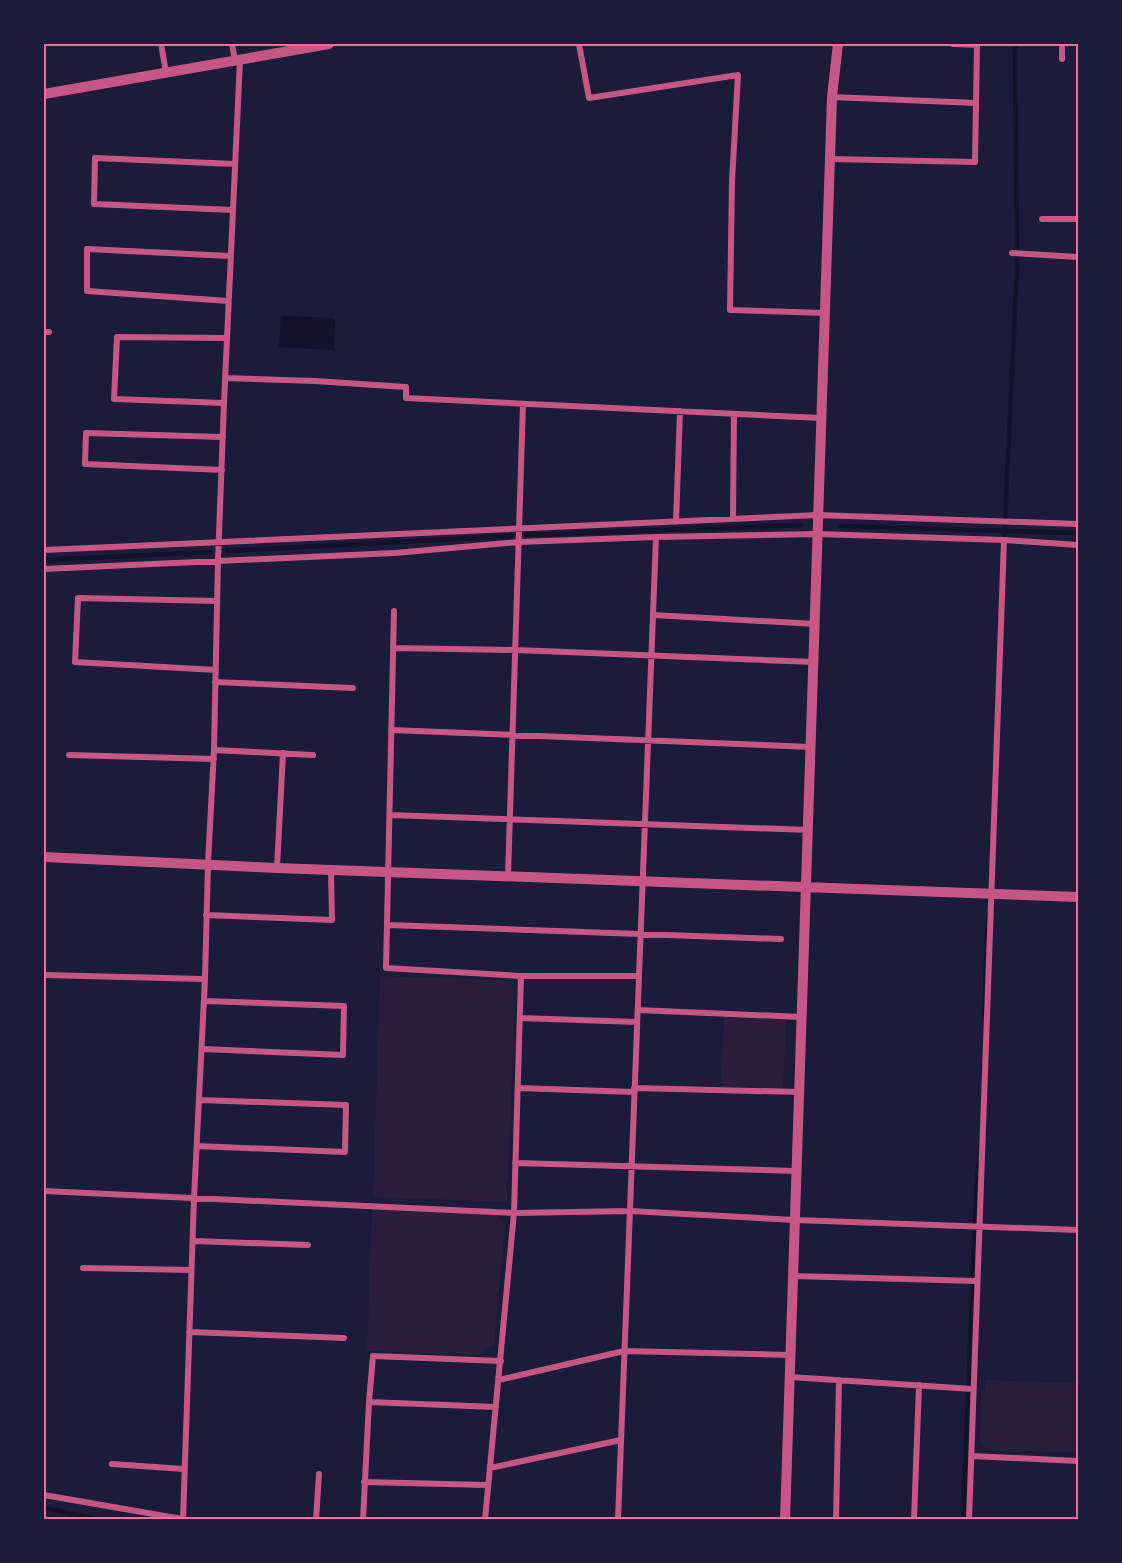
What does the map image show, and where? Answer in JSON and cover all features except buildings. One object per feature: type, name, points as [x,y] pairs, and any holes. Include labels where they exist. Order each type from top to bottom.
[{"type":"street","points":[[161,44],[166,72]]},
{"type":"street","points":[[44,1495],[184,1519],[191,1270],[214,759],[226,338],[235,164],[238,60],[232,44]]},
{"type":"street","points":[[44,94],[238,60],[270,49],[329,44]]},
{"type":"street","points":[[579,44],[589,98],[738,75],[732,181],[730,310],[825,313]]},
{"type":"street","points":[[785,1520],[832,97],[838,44]]},
{"type":"street","points":[[830,159],[975,162],[977,45],[953,44]]},
{"type":"street","points":[[1062,44],[1062,59]]},
{"type":"street","points":[[832,97],[976,103]]},
{"type":"street","points":[[233,210],[94,204],[94,158],[235,164]]},
{"type":"street","points":[[1042,219],[1078,219]]},
{"type":"street","points":[[228,301],[87,291],[87,249],[230,256]]},
{"type":"street","points":[[1012,253],[1078,257]]},
{"type":"street","points":[[224,403],[114,399],[117,337],[226,338]]},
{"type":"street","points":[[225,378],[406,387],[406,398],[821,418]]},
{"type":"street","points":[[508,876],[523,404]]},
{"type":"street","points":[[676,522],[680,411]]},
{"type":"street","points":[[734,414],[734,519]]},
{"type":"street","points":[[222,470],[85,464],[86,433],[223,437]]},
{"type":"street","points":[[44,550],[818,515],[1078,524]]},
{"type":"street","points":[[44,569],[395,553],[519,542],[656,537],[818,534],[1004,540],[1078,545]]},
{"type":"street","points":[[618,1520],[656,537]]},
{"type":"street","points":[[969,1520],[1004,540]]},
{"type":"street","points":[[216,670],[75,662],[78,598],[217,601]]},
{"type":"street","points":[[394,612],[386,968],[521,976],[639,976]]},
{"type":"street","points":[[653,615],[815,624]]},
{"type":"street","points":[[393,648],[516,650],[814,662]]},
{"type":"street","points":[[215,682],[353,688]]},
{"type":"street","points":[[391,730],[811,747]]},
{"type":"street","points":[[214,750],[313,754]]},
{"type":"street","points":[[277,868],[283,753]]},
{"type":"street","points":[[69,755],[214,759]]},
{"type":"street","points":[[390,815],[808,830]]},
{"type":"street","points":[[44,857],[277,868],[1078,897]]},
{"type":"street","points":[[206,915],[332,920],[331,870]]},
{"type":"street","points":[[388,925],[782,939]]},
{"type":"street","points":[[44,975],[205,979]]},
{"type":"street","points":[[485,1520],[514,1213],[521,976]]},
{"type":"street","points":[[202,1049],[343,1055],[344,1006],[204,1001]]},
{"type":"street","points":[[638,1010],[802,1017]]},
{"type":"street","points":[[520,1018],[637,1022]]},
{"type":"street","points":[[518,1088],[799,1092]]},
{"type":"street","points":[[197,1146],[345,1152],[346,1106],[199,1100]]},
{"type":"street","points":[[515,1163],[797,1171]]},
{"type":"street","points":[[44,1191],[514,1213],[630,1210],[795,1220],[1078,1230]]},
{"type":"street","points":[[193,1241],[308,1245]]},
{"type":"street","points":[[83,1268],[191,1270]]},
{"type":"street","points":[[793,1276],[977,1281]]},
{"type":"street","points":[[189,1332],[344,1338]]},
{"type":"street","points":[[499,1380],[624,1351],[791,1355]]},
{"type":"street","points":[[363,1520],[373,1356],[501,1361]]},
{"type":"street","points":[[790,1377],[973,1389]]},
{"type":"street","points":[[836,1520],[838,1380]]},
{"type":"street","points":[[914,1520],[919,1385]]},
{"type":"street","points":[[369,1402],[496,1407]]},
{"type":"street","points":[[490,1468],[621,1440]]},
{"type":"street","points":[[972,1456],[1078,1461]]},
{"type":"street","points":[[112,1464],[184,1469]]},
{"type":"street","points":[[316,1520],[319,1474]]},
{"type":"street","points":[[364,1482],[488,1485]]},
{"type":"shaded area","points":[[281,316],[335,318],[334,350],[279,347]]},
{"type":"shaded area","points":[[380,976],[500,980],[511,983],[515,992],[507,1202],[373,1197]]},
{"type":"shaded area","points":[[724,1017],[786,1020],[783,1089],[721,1087]]},
{"type":"shaded area","points":[[372,1209],[497,1214],[505,1226],[494,1344],[479,1355],[367,1351]]},
{"type":"shaded area","points":[[985,1380],[1078,1383],[1078,1453],[984,1448],[980,1441],[981,1390],[985,1390]]},
{"type":"waterway","points":[[1004,541],[1017,268],[1015,44]]},
{"type":"waterway","points":[[526,535],[801,525]]},
{"type":"waterway","points":[[840,526],[1078,533]]},
{"type":"waterway","points":[[227,551],[512,536]]},
{"type":"waterway","points":[[44,560],[210,552]]},
{"type":"waterway","points":[[984,1018],[988,916]]},
{"type":"waterway","points":[[963,1520],[979,1164]]},
{"type":"waterway","points":[[44,1508],[101,1520]]}]
